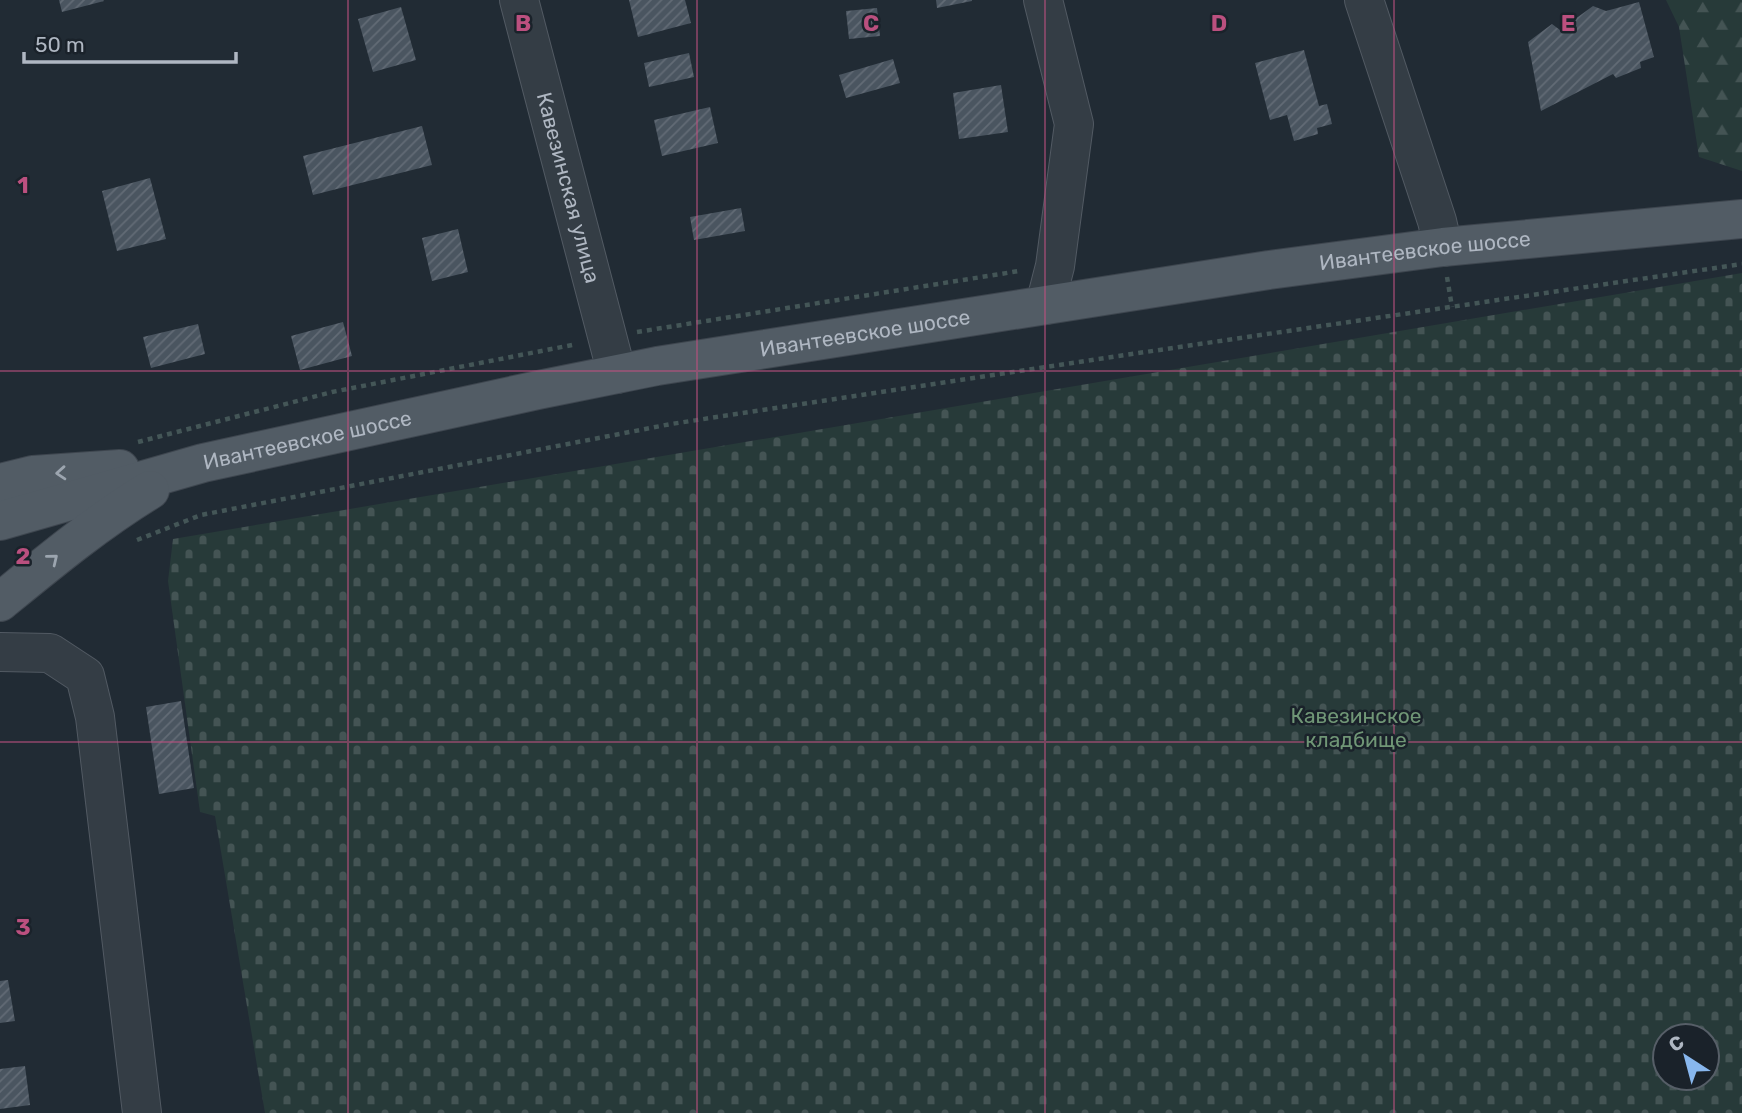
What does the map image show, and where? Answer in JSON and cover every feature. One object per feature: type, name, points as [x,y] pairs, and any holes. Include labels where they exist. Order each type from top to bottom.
[{"type":"main road","name":"Ивантеевское шоссе","points":[[0,520],[203,463],[671,364],[1269,270],[1443,247],[1742,219]]},
{"type":"main road","points":[[0,483],[33,475],[203,463]]},
{"type":"main road","points":[[0,601],[82,535],[120,509],[203,463]]},
{"type":"street","name":"Кавезинская улица","points":[[519,0],[617,374]]},
{"type":"street","points":[[1043,0],[1074,124],[1055,266],[1045,305]]},
{"type":"street","points":[[1364,0],[1437,221],[1443,247]]},
{"type":"street","points":[[0,652],[50,653],[85,676],[95,717],[142,1113]]},
{"type":"path","points":[[127,547],[201,515],[671,425],[1742,264]]},
{"type":"path","points":[[131,443],[332,392],[649,330]]},
{"type":"green space","points":[[1666,0],[1742,0],[1742,171],[1699,157],[1679,27]]},
{"type":"green space","name":"Кавезинское кладбище","points":[[1742,273],[1742,1113],[265,1113],[215,816],[200,812],[168,581],[173,539]]},
{"type":"building","points":[[59,0],[103,0],[104,1],[62,12]]},
{"type":"building","points":[[629,0],[685,0],[691,23],[638,37]]},
{"type":"building","points":[[936,0],[972,0],[972,1],[937,8]]},
{"type":"building","points":[[1639,2],[1654,57],[1640,62],[1641,68],[1616,78],[1613,74],[1541,111],[1528,42],[1552,24],[1560,30],[1593,6],[1606,11]]},
{"type":"building","points":[[401,7],[416,60],[373,72],[358,19]]},
{"type":"building","points":[[877,8],[880,36],[849,39],[846,11]]},
{"type":"building","points":[[1304,50],[1319,106],[1327,104],[1332,124],[1317,128],[1318,134],[1294,141],[1287,115],[1270,120],[1255,63]]},
{"type":"building","points":[[689,53],[694,77],[649,87],[644,63]]},
{"type":"building","points":[[893,59],[900,83],[846,98],[839,75]]},
{"type":"building","points":[[1001,85],[1008,132],[959,139],[953,93]]},
{"type":"building","points":[[710,107],[718,143],[662,156],[654,120]]},
{"type":"building","points":[[422,126],[432,165],[313,195],[303,156]]},
{"type":"building","points":[[150,178],[166,239],[117,251],[102,191]]},
{"type":"building","points":[[741,208],[745,231],[694,240],[690,217]]},
{"type":"building","points":[[458,229],[468,272],[432,281],[422,238]]},
{"type":"building","points":[[343,322],[352,356],[300,370],[291,336]]},
{"type":"building","points":[[198,324],[205,354],[151,368],[143,337]]},
{"type":"building","points":[[181,701],[194,788],[159,794],[146,707]]},
{"type":"building","points":[[8,980],[15,1021],[0,1023],[0,981]]},
{"type":"building","points":[[25,1066],[30,1105],[0,1109],[0,1069]]}]
